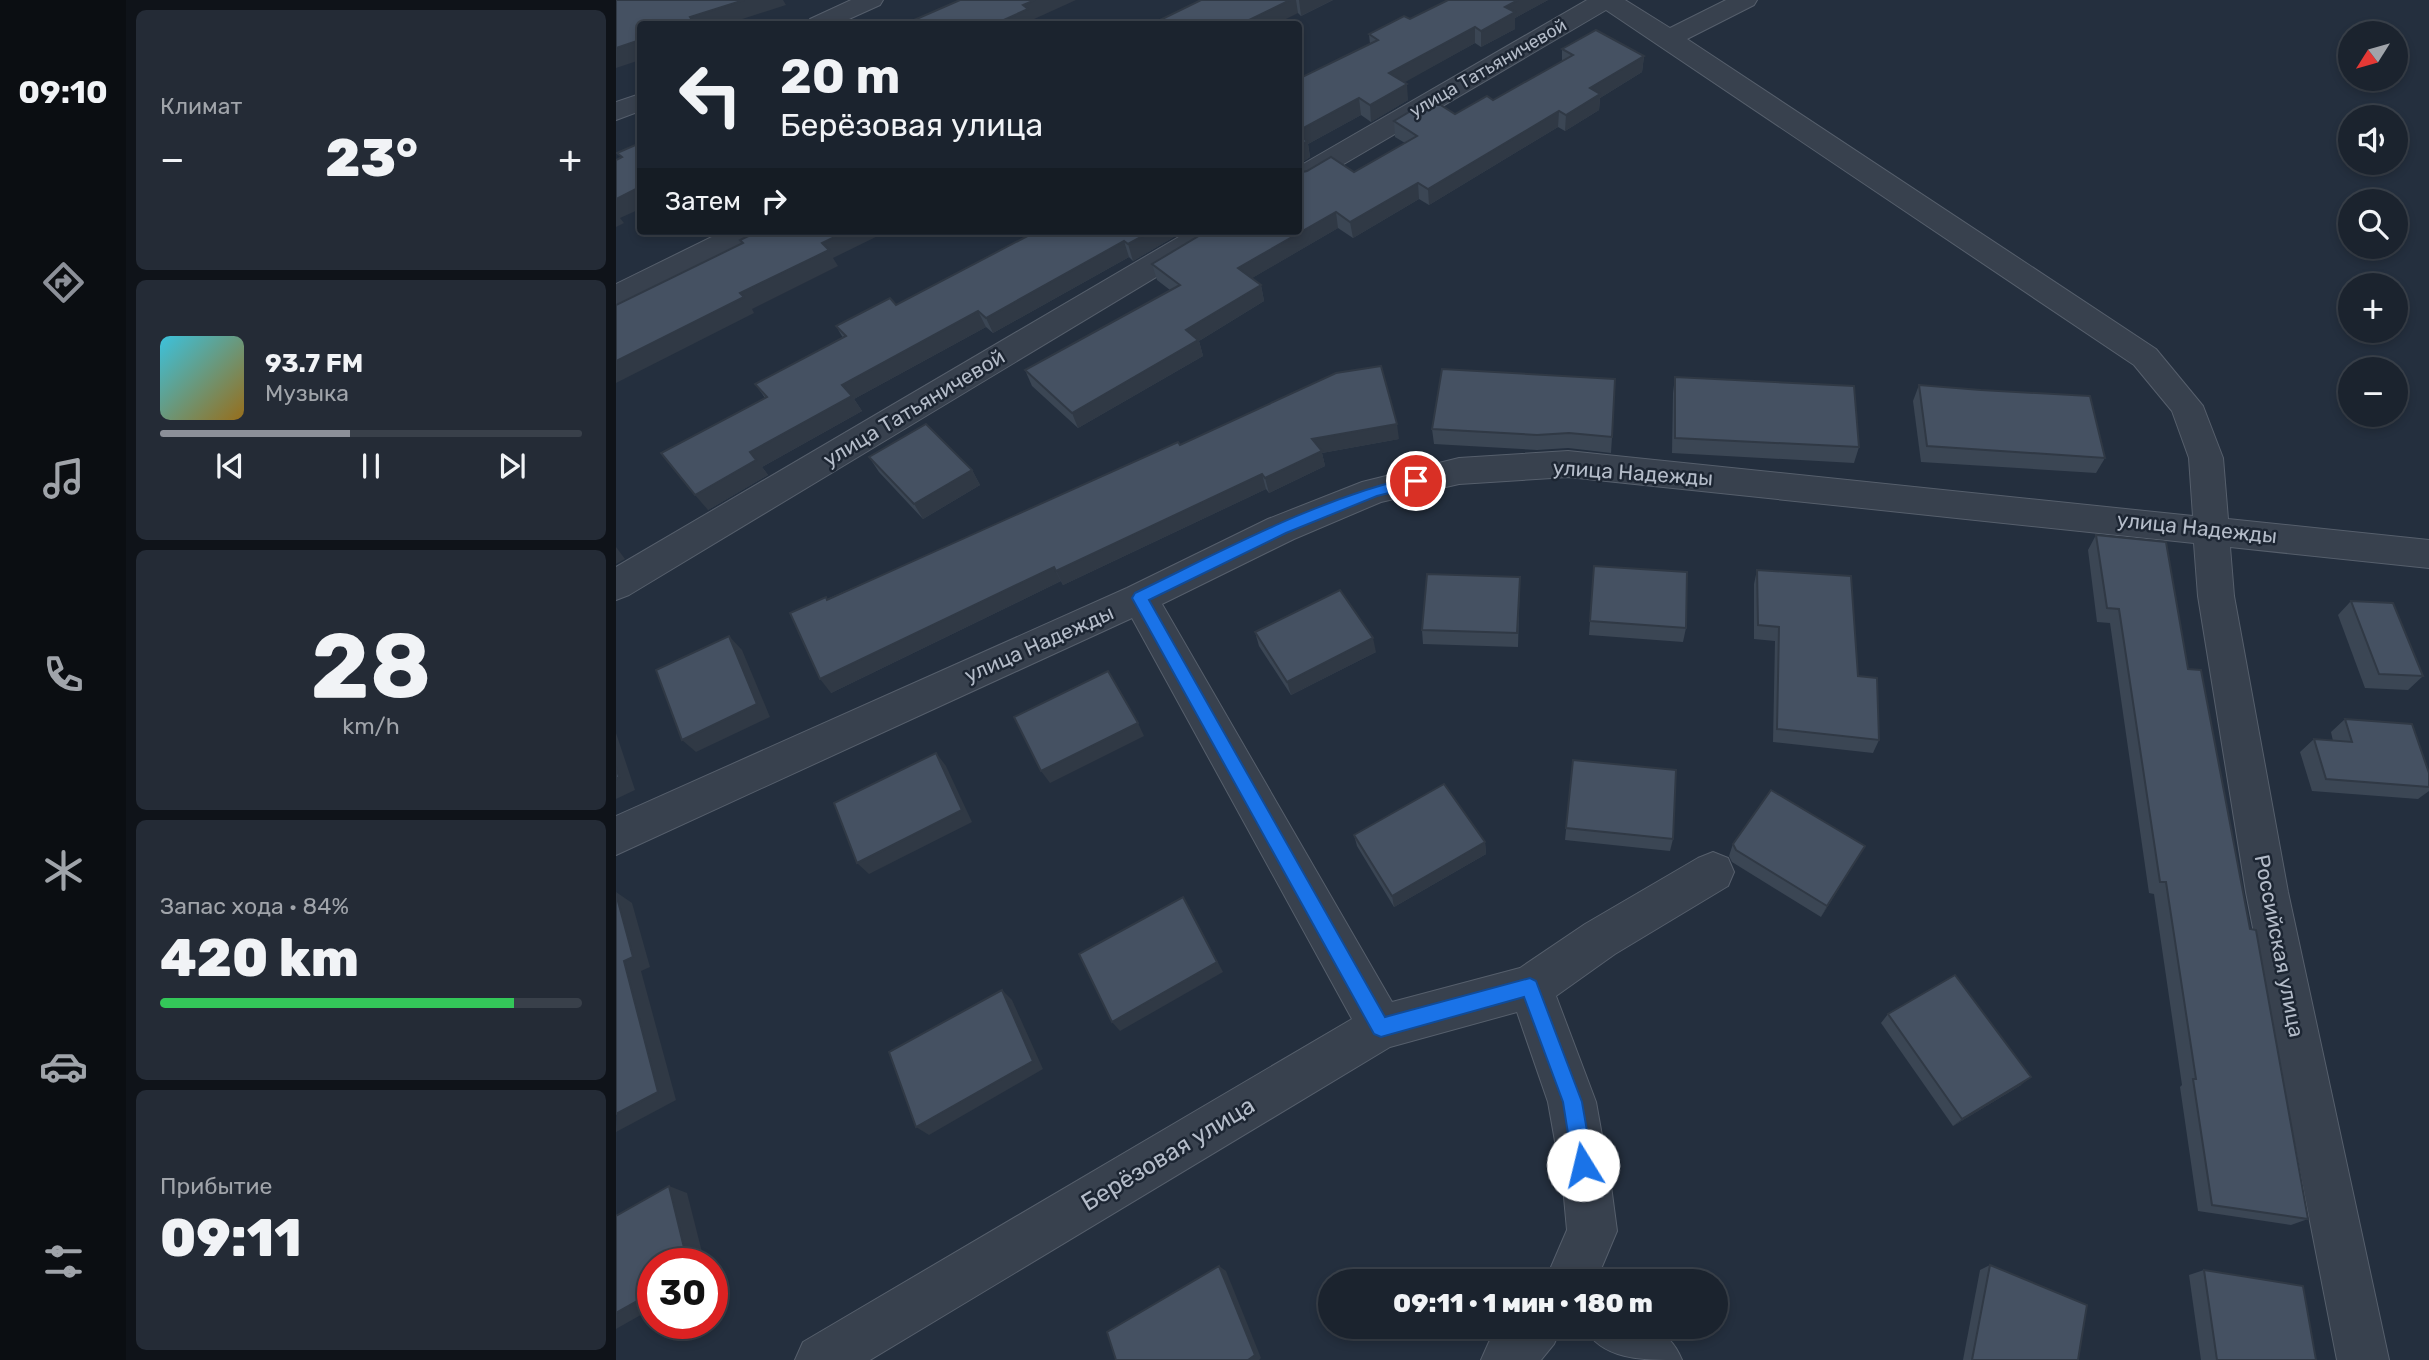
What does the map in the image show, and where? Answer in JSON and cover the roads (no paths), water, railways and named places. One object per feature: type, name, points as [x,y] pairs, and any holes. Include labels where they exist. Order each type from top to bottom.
[{"type":"street","points":[[826,21],[871,0]]},
{"type":"street","name":"Российская улица","points":[[1606,0],[1669,38],[2145,357],[2187,406],[2206,458],[2216,596],[2267,892],[2363,1360]]},
{"type":"street","name":"улица Татьяничевой","points":[[1302,177],[1606,0]]},
{"type":"street","points":[[1669,38],[1745,0]]},
{"type":"street","points":[[616,112],[637,103]]},
{"type":"street","points":[[616,297],[740,235]]},
{"type":"street","name":"улица Татьяничевой","points":[[616,584],[1204,235]]},
{"type":"street","name":"улица Надежды","points":[[616,836],[1140,598],[1281,529],[1374,491],[1459,471],[1568,464],[2211,529],[2429,554]]},
{"type":"street","points":[[1140,598],[1381,1027]]},
{"type":"street","name":"Берёзовая улица","points":[[821,1360],[1381,1027],[1530,987],[1600,939],[1713,872]]},
{"type":"street","points":[[1530,987],[1572,1102],[1587,1186],[1592,1231],[1575,1269]]},
{"type":"street","points":[[1507,1360],[1525,1339]]},
{"type":"street","points":[[1627,1339],[1656,1360]]}]
